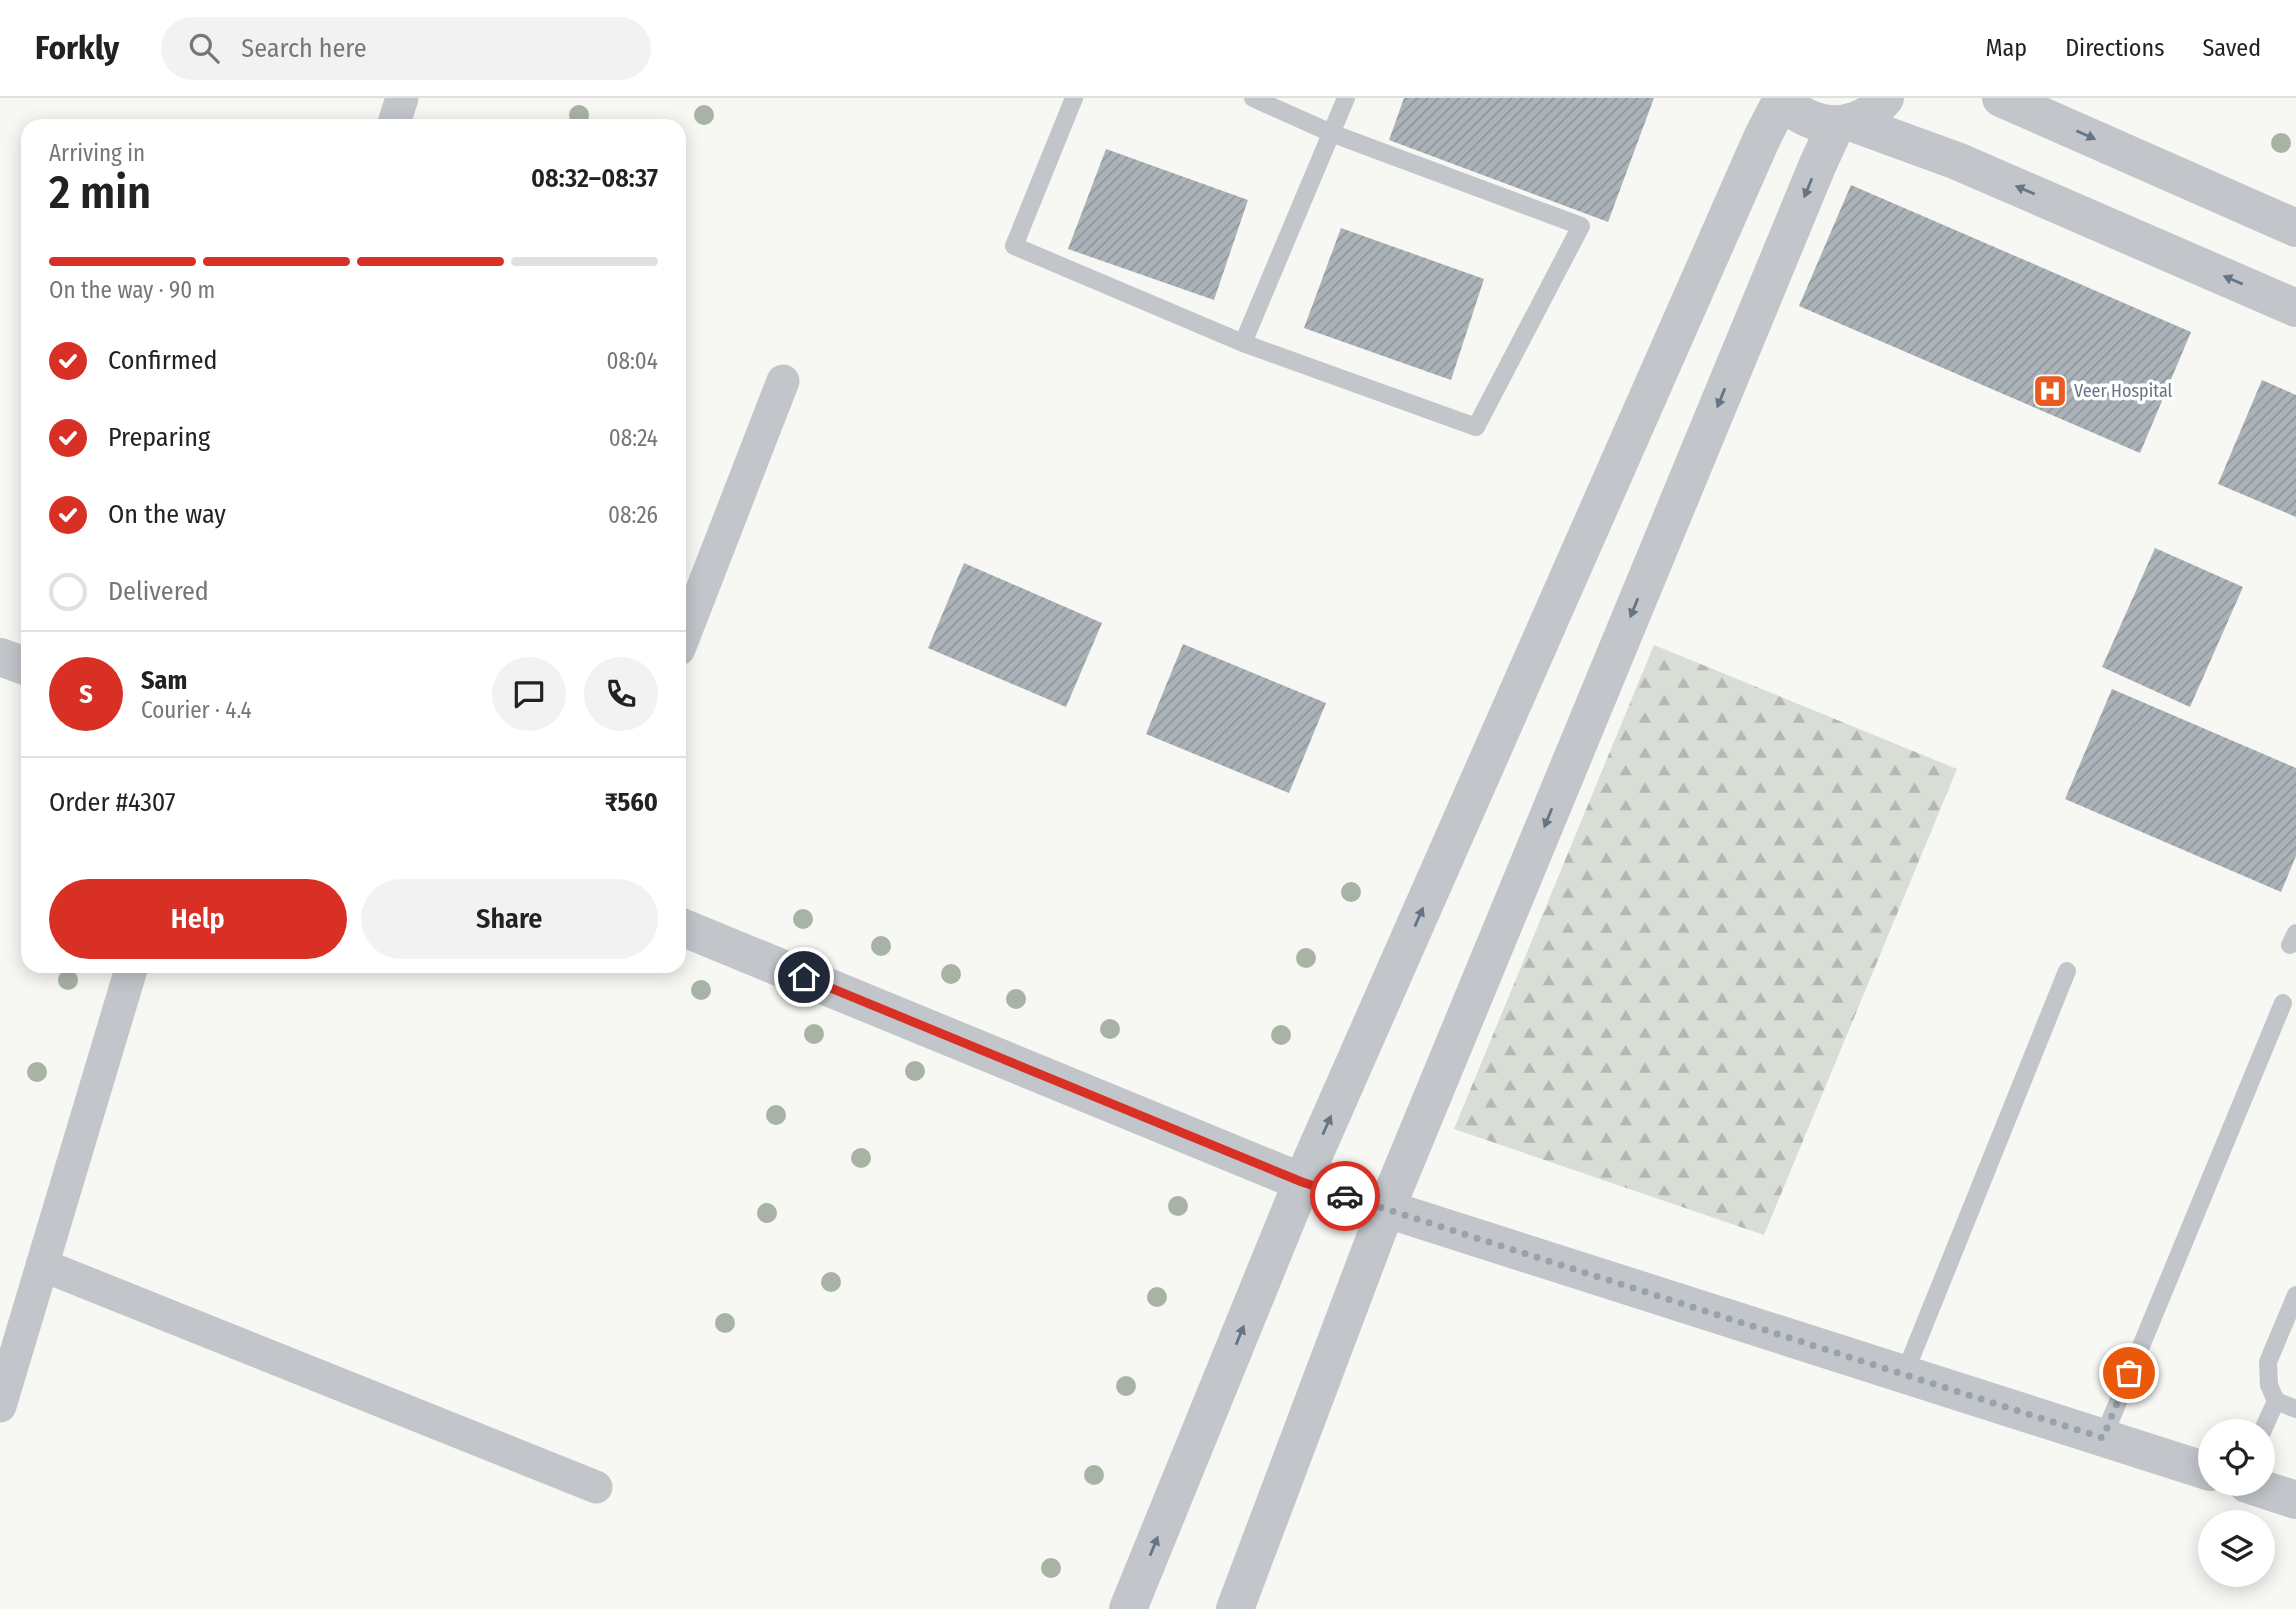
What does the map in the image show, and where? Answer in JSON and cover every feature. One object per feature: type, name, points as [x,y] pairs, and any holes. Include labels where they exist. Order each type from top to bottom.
[{"type":"street","points":[[395,119],[402,98]]},
{"type":"street","points":[[1235,1609],[1386,1209],[1818,164],[1843,124],[1871,113],[1885,98]]},
{"type":"street","points":[[2001,98],[2296,228]]},
{"type":"street","points":[[1128,1609],[1302,1182],[1762,138],[1782,99],[1807,120],[1843,124],[1957,161],[2296,307]]},
{"type":"street","points":[[686,631],[782,381]]},
{"type":"street","points":[[0,657],[21,664]]},
{"type":"street","points":[[686,929],[1302,1182],[2198,1468]]},
{"type":"street","points":[[0,1406],[130,973]]},
{"type":"street","points":[[42,1265],[596,1487]]},
{"type":"street","points":[[2275,1493],[2296,1500]]},
{"type":"lane","points":[[1074,98],[1014,246],[1243,343],[1476,427],[1581,226],[1331,133],[1253,98]]},
{"type":"lane","points":[[1243,343],[1346,98]]},
{"type":"lane","points":[[1904,1375],[2067,971]]},
{"type":"lane","points":[[2103,1438],[2284,1003]]},
{"type":"lane","points":[[2296,1295],[2268,1362],[2269,1385],[2276,1401],[2296,1409]]},
{"type":"lane","points":[[2268,1419],[2276,1401]]},
{"type":"green space","points":[[1654,645],[1957,769],[1764,1235],[1454,1129]]},
{"type":"building","points":[[1404,98],[1654,98],[1608,222],[1389,140]]},
{"type":"building","points":[[1106,149],[1248,200],[1214,300],[1068,249]]},
{"type":"building","points":[[1851,185],[2191,332],[2140,453],[1799,306]]},
{"type":"building","points":[[1341,228],[1484,279],[1451,380],[1304,328]]},
{"type":"building","points":[[2262,380],[2296,395],[2296,517],[2218,484]]},
{"type":"building","points":[[2155,548],[2243,587],[2190,707],[2102,667]]},
{"type":"building","points":[[964,563],[1102,623],[1066,707],[928,648]]},
{"type":"building","points":[[1183,644],[1326,703],[1289,793],[1146,734]]},
{"type":"building","points":[[2112,689],[2296,768],[2296,856],[2281,892],[2065,799]]},
{"type":"way so far","points":[[1345,1196],[2103,1438],[2129,1373]]},
{"type":"place","name":"Veer Hospital","points":[[2050,391]]},
{"type":"route","points":[[804,977],[1302,1182],[1345,1196]]}]
